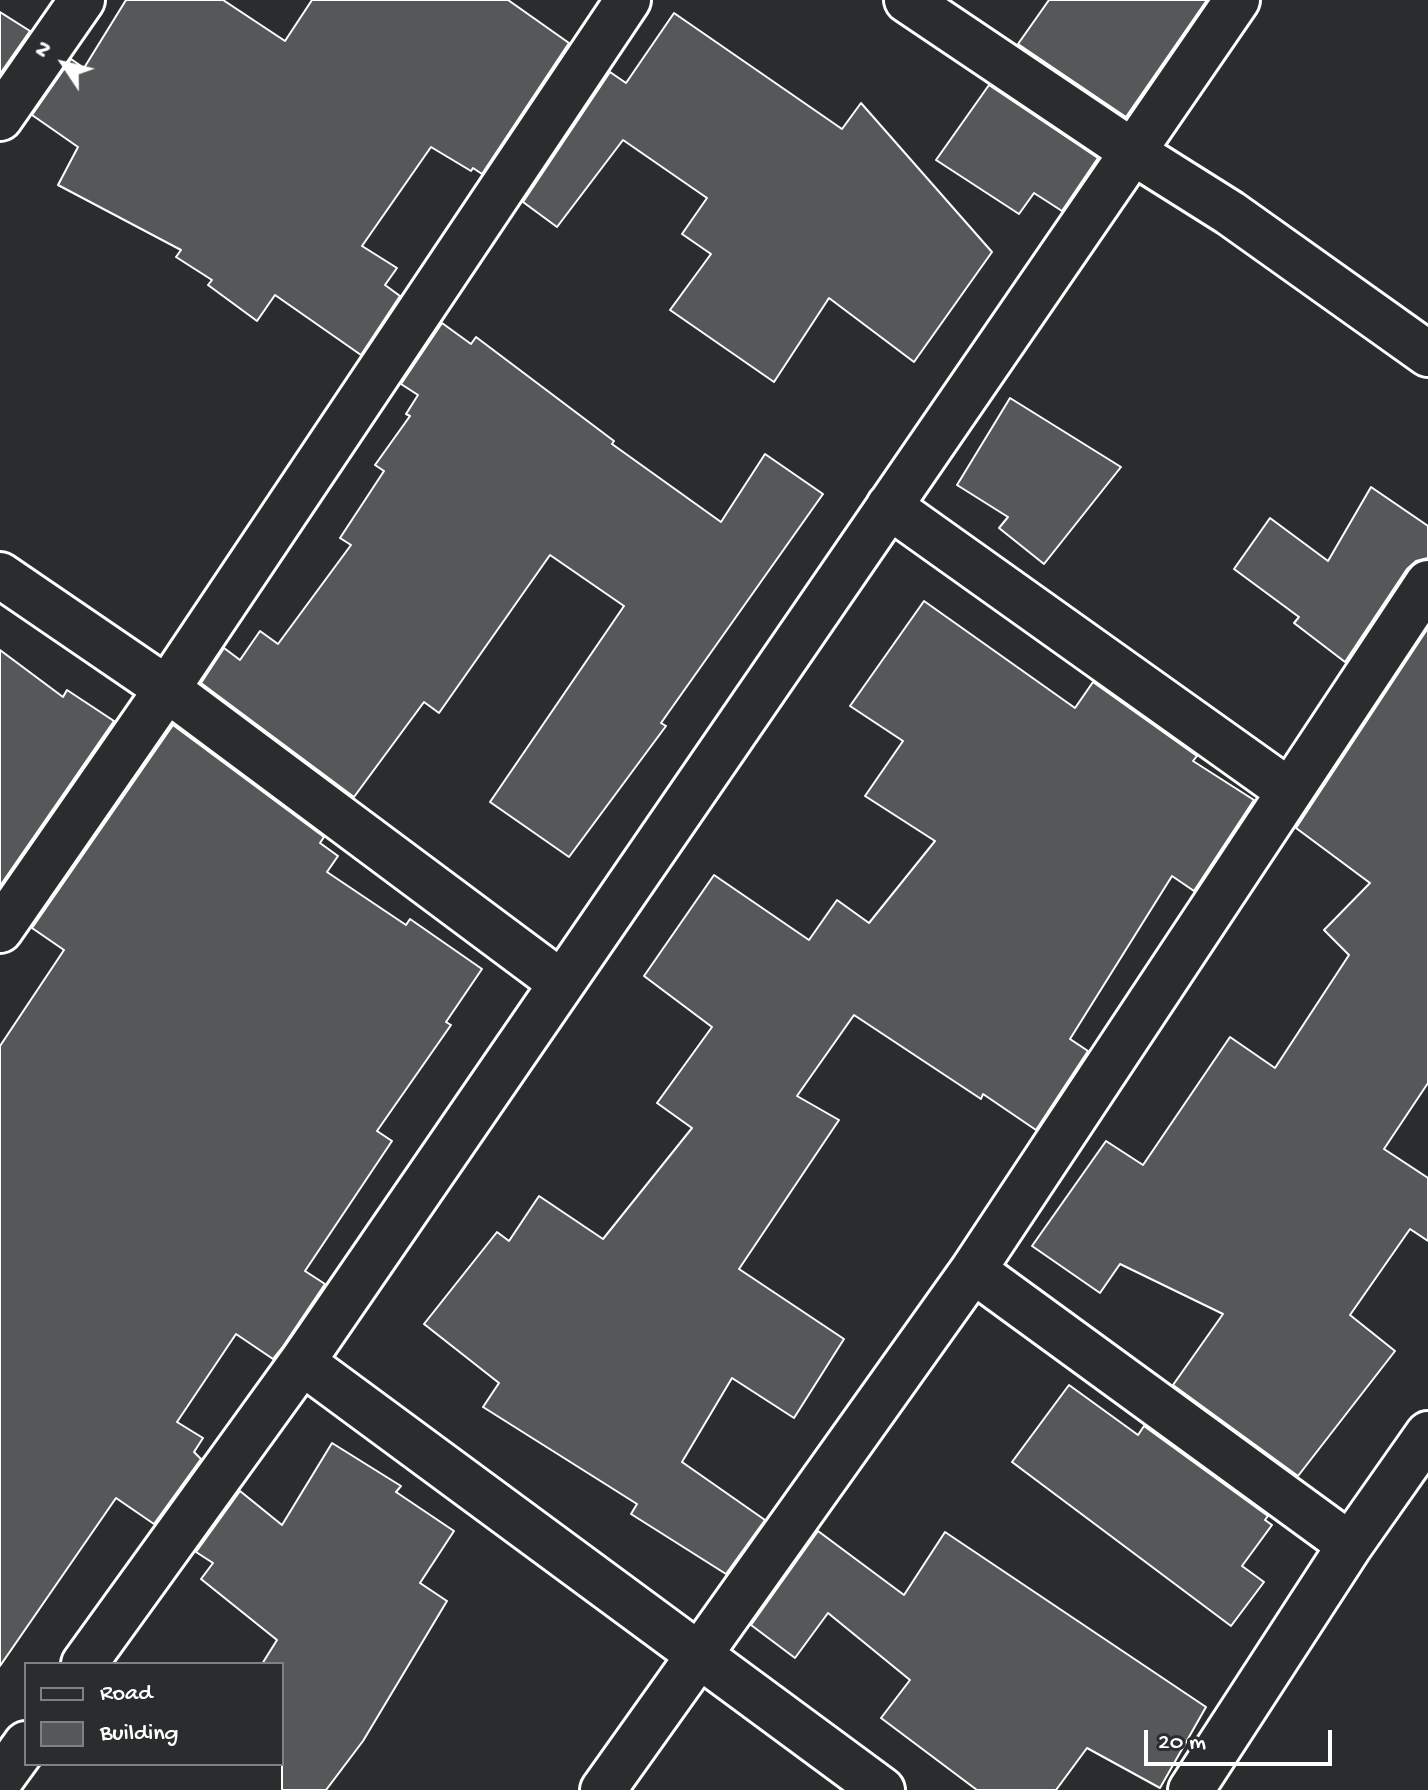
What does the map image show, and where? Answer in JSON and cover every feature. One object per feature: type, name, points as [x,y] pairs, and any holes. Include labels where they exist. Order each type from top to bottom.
[{"type":"street","points":[[0,118],[82,0]]},
{"type":"street","points":[[0,930],[167,689],[628,0]]},
{"type":"street","points":[[907,0],[1133,152],[1230,213],[1428,354]]},
{"type":"street","points":[[85,1662],[302,1362],[1237,0]]},
{"type":"street","points":[[889,506],[1289,791]]},
{"type":"street","points":[[0,575],[167,689],[560,982]]},
{"type":"street","points":[[603,1790],[701,1657],[973,1270],[1428,583]]},
{"type":"street","points":[[973,1270],[1350,1545]]},
{"type":"street","points":[[302,1362],[882,1790]]},
{"type":"street","points":[[1191,1790],[1350,1545],[1428,1434]]},
{"type":"street","points":[[0,1780],[24,1747]]},
{"type":"building","points":[[126,0],[223,0],[285,41],[312,0],[508,0],[569,43],[482,174],[473,168],[471,171],[431,147],[362,246],[397,268],[385,285],[400,296],[361,355],[275,295],[257,321],[208,285],[212,280],[176,257],[181,250],[58,185],[78,147],[32,115],[71,59],[84,68]]},
{"type":"building","points":[[1049,0],[1207,0],[1126,117],[1018,44]]},
{"type":"building","points":[[0,12],[30,31],[0,74]]},
{"type":"building","points":[[674,13],[842,129],[861,103],[992,252],[914,362],[829,298],[774,382],[670,310],[711,254],[682,234],[707,198],[623,140],[557,227],[523,202],[610,72],[626,83]]},
{"type":"building","points":[[989,85],[1098,158],[1062,211],[1034,193],[1019,214],[936,160]]},
{"type":"building","points":[[442,323],[471,344],[476,337],[614,441],[612,444],[721,522],[765,454],[823,494],[661,723],[666,726],[569,857],[490,802],[624,606],[550,555],[439,713],[424,702],[354,797],[201,683],[224,648],[240,660],[260,631],[278,644],[351,545],[340,538],[384,471],[375,465],[410,416],[406,414],[418,395],[401,384]]},
{"type":"building","points":[[1010,398],[1121,467],[1044,564],[999,528],[1008,517],[957,485]]},
{"type":"building","points":[[1371,487],[1428,526],[1428,558],[1416,561],[1407,569],[1345,662],[1294,623],[1299,617],[1234,569],[1270,518],[1328,561]]},
{"type":"building","points":[[924,601],[1075,708],[1093,682],[1197,756],[1193,761],[1254,800],[1194,891],[1172,876],[1070,1039],[1088,1051],[1036,1130],[983,1094],[981,1099],[854,1015],[797,1096],[839,1120],[739,1269],[844,1339],[794,1418],[732,1378],[682,1462],[765,1520],[726,1574],[631,1514],[637,1504],[483,1407],[499,1383],[424,1324],[497,1232],[509,1241],[539,1196],[603,1239],[692,1128],[657,1103],[712,1027],[644,976],[714,875],[809,940],[837,900],[869,923],[935,841],[865,796],[903,741],[850,706]]},
{"type":"building","points":[[1428,628],[1428,1083],[1384,1149],[1428,1178],[1428,1241],[1410,1229],[1350,1315],[1395,1351],[1298,1476],[1173,1385],[1223,1314],[1120,1264],[1100,1293],[1032,1246],[1106,1141],[1143,1165],[1230,1037],[1275,1068],[1349,955],[1324,930],[1370,883],[1296,828]]},
{"type":"building","points":[[0,650],[63,697],[67,690],[114,721],[0,886]]},
{"type":"building","points":[[173,725],[324,837],[320,843],[338,856],[327,872],[406,925],[410,919],[482,969],[446,1022],[451,1025],[377,1131],[392,1141],[305,1271],[325,1284],[282,1348],[273,1359],[236,1334],[177,1422],[203,1438],[194,1452],[201,1459],[154,1524],[116,1498],[0,1666],[0,1046],[64,950],[32,928]]},
{"type":"building","points":[[1069,1385],[1138,1435],[1144,1426],[1268,1516],[1265,1520],[1272,1525],[1242,1566],[1264,1582],[1231,1626],[1012,1462]]},
{"type":"building","points":[[332,1443],[401,1486],[396,1492],[454,1531],[420,1583],[447,1601],[363,1741],[326,1790],[282,1790],[284,1662],[263,1662],[277,1640],[201,1579],[213,1563],[196,1552],[240,1491],[282,1525]]},
{"type":"building","points":[[818,1531],[904,1595],[945,1532],[1206,1707],[1160,1788],[1087,1748],[1056,1790],[977,1790],[881,1718],[910,1680],[828,1613],[795,1658],[751,1625]]}]
